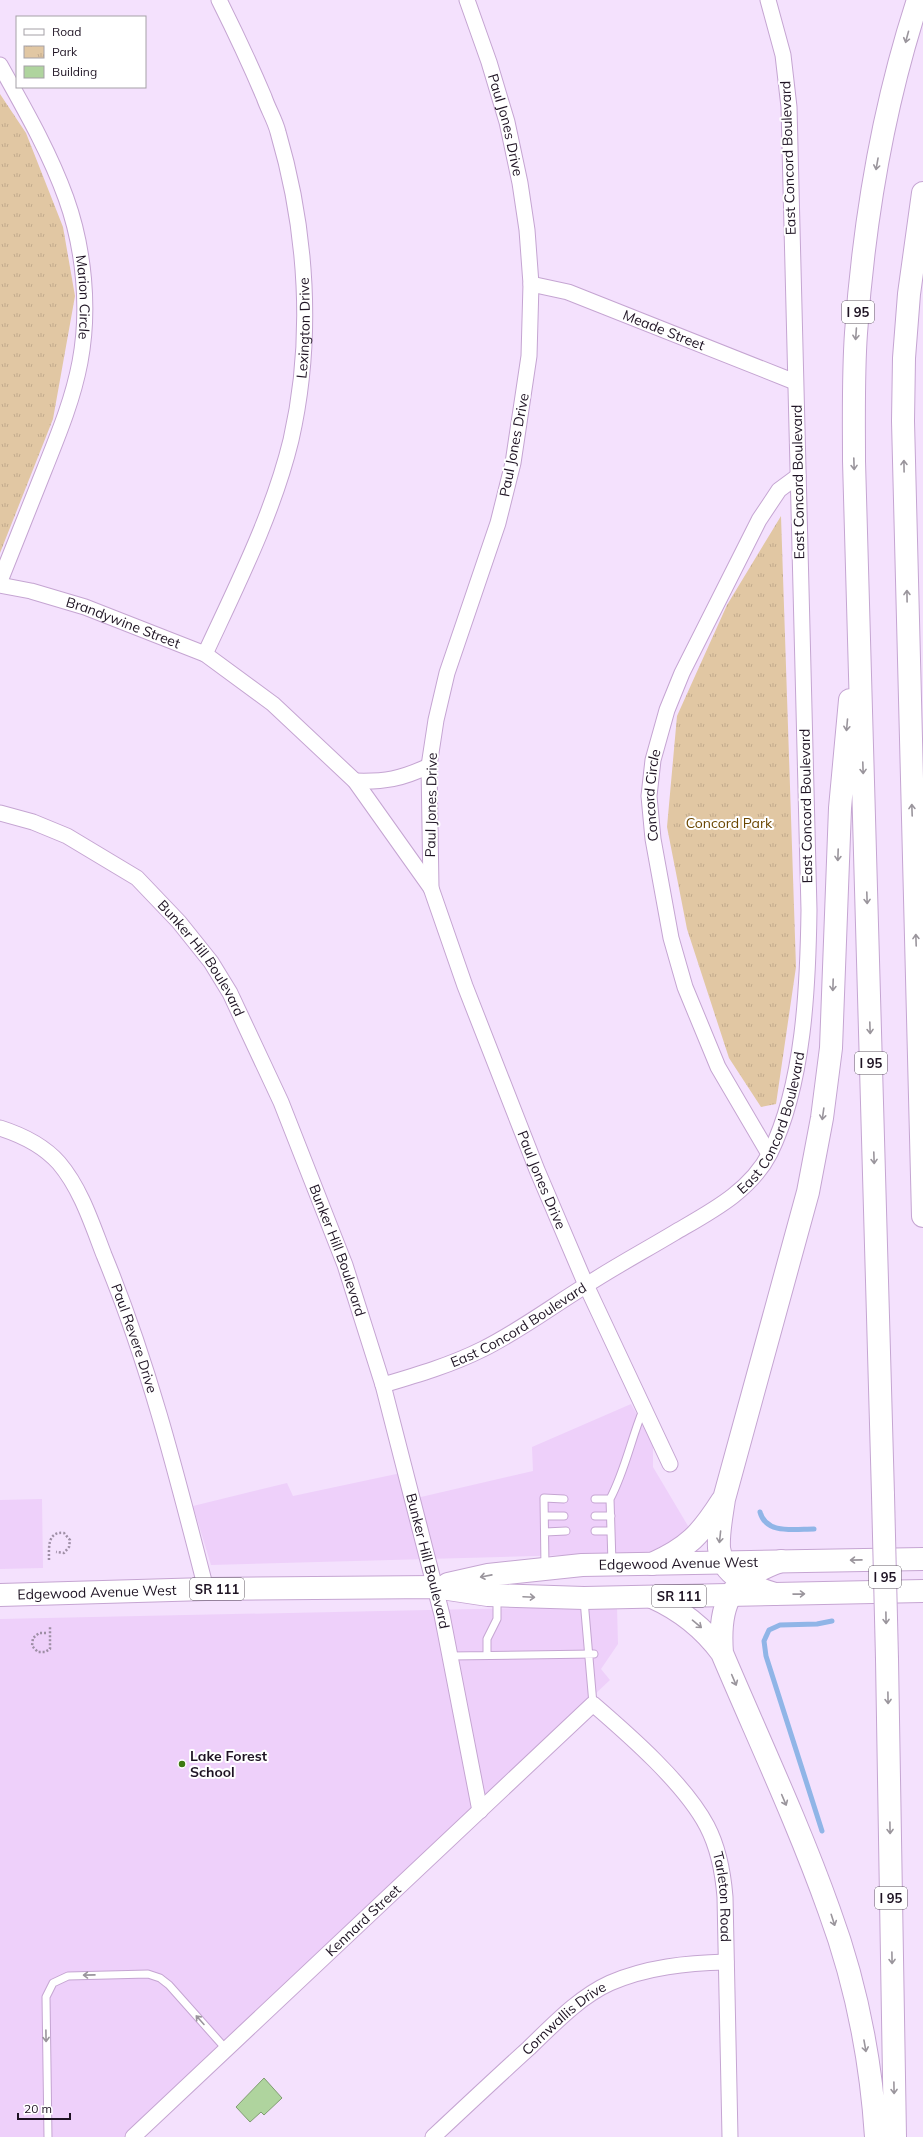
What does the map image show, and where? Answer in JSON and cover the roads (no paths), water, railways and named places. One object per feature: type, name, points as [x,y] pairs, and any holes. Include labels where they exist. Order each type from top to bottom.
[{"type":"main road","name":"I 95","points":[[895,2137],[883,1495],[860,631],[854,461],[856,333],[870,206],[881,144],[895,81],[918,0]]},
{"type":"main road","points":[[923,193],[909,294],[904,358],[903,422],[907,630],[923,1216]]},
{"type":"main road","points":[[907,630],[923,710]]},
{"type":"main road","points":[[736,1588],[733,1574],[725,1563],[719,1546],[724,1498],[808,1192],[822,1118],[831,1048],[840,808],[849,703],[860,631]]},
{"type":"main road","points":[[652,1564],[674,1554],[688,1544],[711,1519],[724,1498]]},
{"type":"main road","name":"Edgewood Avenue West","points":[[435,1587],[488,1575],[545,1568],[652,1564],[923,1559]]},
{"type":"main road","points":[[722,1653],[722,1620],[736,1588],[763,1568],[781,1562]]},
{"type":"main road","name":"Edgewood Avenue West","points":[[0,1595],[206,1589],[435,1587],[497,1595],[584,1598],[652,1597],[736,1588]]},
{"type":"main road","points":[[736,1588],[756,1588],[775,1594],[923,1591]]},
{"type":"main road","points":[[652,1597],[672,1606],[702,1628],[722,1653],[819,1882],[840,1944],[860,2020],[873,2098],[876,2137]]},
{"type":"street","name":"Lexington Drive","points":[[205,654],[245,568],[276,486],[288,446],[302,376],[306,325],[296,207],[278,131],[248,59],[219,0]]},
{"type":"street","name":"Paul Jones Drive","points":[[431,888],[429,766],[436,720],[447,673],[498,523],[513,463],[529,356],[531,284],[527,230],[520,183],[507,122],[489,62],[467,0]]},
{"type":"street","name":"East Concord Boulevard","points":[[383,1385],[442,1367],[483,1349],[519,1329],[586,1285],[721,1206],[749,1182],[769,1154],[783,1124],[791,1096],[804,1013],[808,963],[809,910],[789,108],[783,55],[768,0]]},
{"type":"street","name":"Marion Circle","points":[[0,65],[41,138],[66,198],[75,228],[84,285],[84,318],[80,362],[68,411],[0,581]]},
{"type":"street","name":"Meade Street","points":[[531,284],[568,292],[795,382]]},
{"type":"street","name":"Concord Circle","points":[[769,1154],[718,1066],[684,987],[671,938],[653,839],[649,796],[653,760],[667,710],[682,673],[759,520],[779,490],[798,476]]},
{"type":"street","name":"Brandywine Street","points":[[0,585],[31,591],[85,607],[205,654],[238,678]]},
{"type":"street","name":"Paul Jones Drive","points":[[238,678],[273,704],[355,781],[431,888],[465,986],[537,1170],[586,1285],[670,1464]]},
{"type":"street","points":[[355,781],[382,782],[407,777],[429,766]]},
{"type":"street","name":"Bunker Hill Boulevard","points":[[0,813],[33,822],[67,836],[137,878],[179,922],[211,962],[230,993],[282,1102],[345,1265],[383,1385],[435,1587],[480,1811]]},
{"type":"street","name":"Paul Revere Drive","points":[[0,1128],[35,1143],[59,1163],[81,1198],[117,1286],[165,1428],[206,1589]]},
{"type":"street","name":"Kennard Street","points":[[133,2137],[594,1704]]},
{"type":"street","name":"Tarleton Road","points":[[594,1704],[630,1736],[674,1782],[707,1826],[722,1868],[725,1896],[730,2137]]},
{"type":"street","name":"Cornwallis Drive","points":[[433,2137],[582,2000],[610,1984],[649,1970],[694,1963],[726,1962]]},
{"type":"lane","points":[[612,1565],[610,1499],[620,1481],[633,1434],[644,1408]]},
{"type":"lane","points":[[545,1568],[544,1498],[564,1498]]},
{"type":"lane","points":[[595,1498],[610,1499]]},
{"type":"lane","points":[[545,1516],[564,1516]]},
{"type":"lane","points":[[595,1516],[611,1516]]},
{"type":"lane","points":[[545,1532],[566,1531]]},
{"type":"lane","points":[[595,1531],[611,1531]]},
{"type":"lane","points":[[487,1655],[487,1638],[497,1619],[497,1595]]},
{"type":"lane","points":[[584,1598],[591,1654],[594,1704]]},
{"type":"lane","points":[[450,1656],[591,1654]]},
{"type":"lane","points":[[48,2137],[46,1997],[53,1982],[68,1976],[148,1974],[160,1978],[169,1985],[226,2049]]},
{"type":"waterway","points":[[760,1512],[763,1519],[768,1524],[775,1527],[790,1530],[814,1529]]},
{"type":"waterway","points":[[822,1831],[766,1656],[764,1641],[769,1630],[780,1625],[817,1624],[832,1621]]},
{"type":"place","name":"Lake Forest School","points":[[182,1764]]},
{"type":"park label","name":"Concord Park","points":[[729,823]]}]
